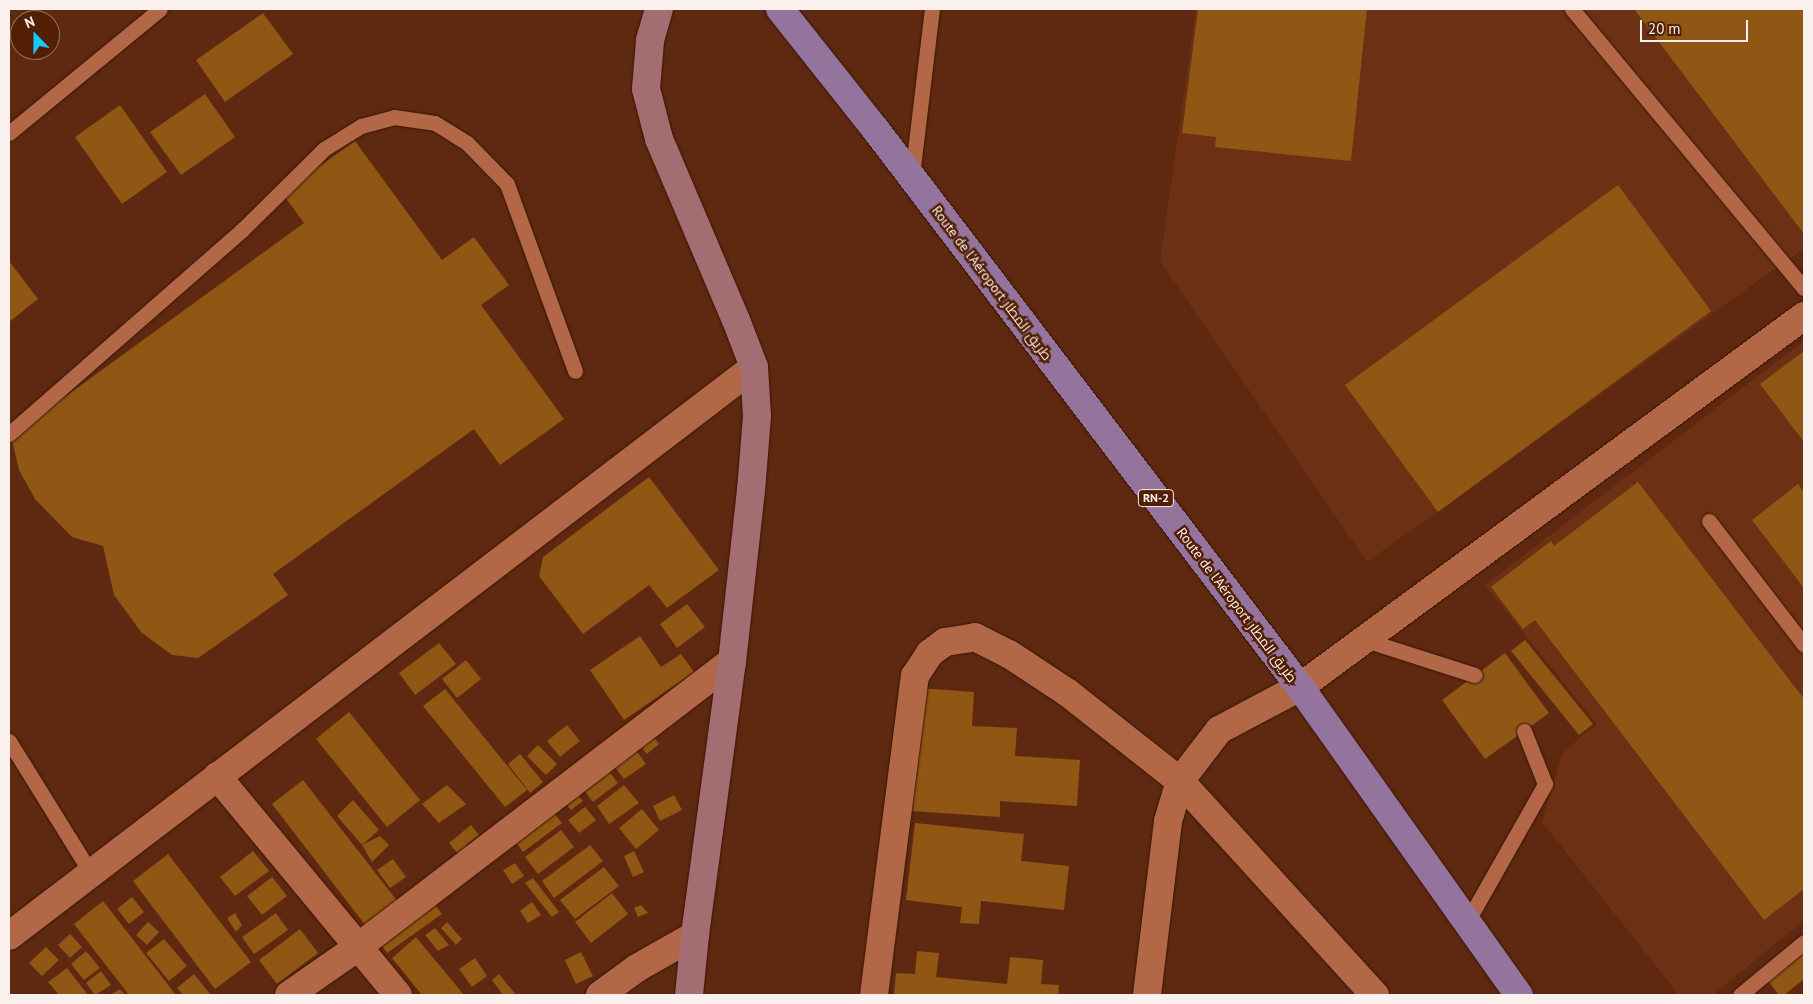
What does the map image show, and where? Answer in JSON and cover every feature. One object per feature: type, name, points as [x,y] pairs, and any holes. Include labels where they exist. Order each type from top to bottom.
[{"type":"main road","name":"Route de l'Aéroport طريق المطار","points":[[780,9],[912,177],[1300,687],[1519,995]]},
{"type":"street","points":[[659,9],[650,41],[646,89],[659,139],[754,367],[757,416],[751,490],[732,661],[695,934],[689,995]]},
{"type":"street","points":[[1147,995],[1168,821],[1180,782],[1219,730],[1300,687],[1804,316]]},
{"type":"street","points":[[9,936],[754,367]]},
{"type":"street","points":[[874,995],[915,676],[930,653],[945,642],[975,637],[1000,650],[1068,693],[1180,782],[1375,995]]},
{"type":"street","points":[[289,995],[358,947],[732,661]]},
{"type":"street","points":[[217,776],[398,995]]},
{"type":"street","points":[[600,995],[637,968],[695,934]]},
{"type":"lane","points":[[9,133],[160,9]]},
{"type":"lane","points":[[912,177],[932,9]]},
{"type":"lane","points":[[1572,9],[1804,288]]},
{"type":"lane","points":[[9,434],[243,230],[324,149],[361,126],[394,117],[435,123],[467,143],[507,184],[575,371]]},
{"type":"lane","points":[[1709,521],[1804,645]]},
{"type":"lane","points":[[1365,640],[1475,676]]},
{"type":"lane","points":[[1466,922],[1545,784],[1524,731]]},
{"type":"lane","points":[[9,741],[91,872]]},
{"type":"lane","points":[[1740,995],[1804,942]]},
{"type":"shaded area","points":[[1196,9],[1804,9],[1804,248],[1367,562],[1160,261]]},
{"type":"shaded area","points":[[1804,341],[1804,920],[1713,995],[1679,995],[1542,822],[1563,752],[1597,724],[1485,585]]},
{"type":"building","points":[[1198,9],[1367,9],[1351,161],[1215,147],[1216,137],[1182,133]]},
{"type":"building","points":[[1634,9],[1804,9],[1804,234]]},
{"type":"building","points":[[263,13],[293,54],[225,102],[196,60]]},
{"type":"building","points":[[205,94],[235,137],[181,175],[150,132]]},
{"type":"building","points":[[120,105],[167,172],[122,204],[75,137]]},
{"type":"building","points":[[355,141],[442,260],[474,237],[509,285],[481,305],[564,419],[500,465],[474,429],[273,574],[288,595],[198,658],[172,655],[141,632],[114,595],[103,546],[72,537],[35,499],[19,470],[11,436],[304,223],[282,193]]},
{"type":"building","points":[[1618,185],[1711,311],[1438,512],[1345,385]]},
{"type":"building","points":[[9,261],[38,299],[9,322]]},
{"type":"building","points":[[1804,351],[1804,442],[1760,384]]},
{"type":"building","points":[[649,477],[719,570],[667,608],[649,585],[583,634],[539,576],[543,557]]},
{"type":"building","points":[[1638,482],[1804,699],[1804,889],[1764,920],[1535,620],[1523,629],[1491,587],[1551,541],[1554,546]]},
{"type":"building","points":[[1798,484],[1804,492],[1804,588],[1752,520]]},
{"type":"building","points":[[687,604],[705,627],[677,648],[660,624]]},
{"type":"building","points":[[640,636],[661,667],[681,654],[694,672],[624,720],[590,670]]},
{"type":"building","points":[[1525,640],[1593,724],[1579,735],[1511,651]]},
{"type":"building","points":[[439,643],[456,664],[415,695],[399,673]]},
{"type":"building","points":[[1505,653],[1549,713],[1485,759],[1442,700]]},
{"type":"building","points":[[466,660],[481,679],[457,698],[442,679]]},
{"type":"building","points":[[919,688],[974,692],[972,726],[1017,728],[1015,756],[1080,760],[1077,806],[1000,801],[1000,817],[911,811]]},
{"type":"building","points":[[445,689],[527,790],[505,807],[423,706]]},
{"type":"building","points":[[349,712],[420,800],[387,827],[316,739]]},
{"type":"building","points":[[567,725],[580,741],[560,757],[547,741]]},
{"type":"building","points":[[650,732],[659,744],[647,754],[637,742]]},
{"type":"building","points":[[538,745],[557,764],[546,775],[527,756]]},
{"type":"building","points":[[633,746],[646,764],[624,779],[611,762]]},
{"type":"building","points":[[520,754],[543,782],[530,793],[508,764]]},
{"type":"building","points":[[604,765],[618,783],[593,802],[579,784]]},
{"type":"building","points":[[303,780],[398,902],[366,926],[272,804]]},
{"type":"building","points":[[447,785],[466,804],[439,823],[422,804]]},
{"type":"building","points":[[624,785],[639,803],[609,824],[597,806]]},
{"type":"building","points":[[575,792],[583,801],[571,810],[564,802]]},
{"type":"building","points":[[674,795],[682,810],[660,821],[653,806]]},
{"type":"building","points":[[353,800],[379,830],[362,845],[337,816]]},
{"type":"building","points":[[585,807],[596,820],[579,833],[568,820]]},
{"type":"building","points":[[551,809],[562,823],[523,852],[513,838]]},
{"type":"building","points":[[642,809],[659,830],[636,849],[619,828]]},
{"type":"building","points":[[915,823],[1024,834],[1021,861],[1069,866],[1064,910],[981,901],[979,924],[960,923],[962,907],[906,900]]},
{"type":"building","points":[[471,825],[479,835],[466,845],[471,851],[461,858],[449,843]]},
{"type":"building","points":[[561,830],[574,847],[538,874],[525,857]]},
{"type":"building","points":[[380,836],[389,845],[372,862],[362,845]]},
{"type":"building","points":[[590,845],[603,861],[554,898],[542,881]]},
{"type":"building","points":[[253,851],[269,871],[235,896],[220,877]]},
{"type":"building","points":[[634,851],[644,872],[633,877],[624,856]]},
{"type":"building","points":[[168,854],[251,962],[215,989],[133,881]]},
{"type":"building","points":[[393,859],[406,877],[390,888],[377,870]]},
{"type":"building","points":[[515,863],[524,876],[512,884],[503,870]]},
{"type":"building","points":[[604,867],[619,886],[575,919],[560,900]]},
{"type":"building","points":[[272,877],[287,896],[262,915],[247,896]]},
{"type":"building","points":[[533,878],[559,912],[552,917],[525,883]]},
{"type":"building","points":[[612,893],[628,914],[591,943],[575,922]]},
{"type":"building","points":[[132,897],[144,912],[129,924],[117,909]]},
{"type":"building","points":[[103,901],[176,995],[129,995],[74,924]]},
{"type":"building","points":[[432,901],[442,914],[387,953],[377,939]]},
{"type":"building","points":[[532,902],[541,915],[528,923],[520,911]]},
{"type":"building","points":[[641,905],[648,913],[638,917],[634,908]]},
{"type":"building","points":[[235,913],[242,925],[236,932],[227,918]]},
{"type":"building","points":[[276,913],[288,930],[254,954],[242,937]]},
{"type":"building","points":[[148,922],[159,932],[147,945],[136,935]]},
{"type":"building","points":[[447,922],[462,939],[456,945],[441,928]]},
{"type":"building","points":[[435,928],[449,945],[438,951],[425,935]]},
{"type":"building","points":[[300,929],[318,953],[277,984],[259,960]]},
{"type":"building","points":[[70,934],[82,947],[70,958],[58,945]]},
{"type":"building","points":[[416,937],[464,995],[422,995],[392,958]]},
{"type":"building","points":[[164,939],[187,966],[169,981],[146,953]]},
{"type":"building","points":[[46,947],[59,960],[42,976],[29,963]]},
{"type":"building","points":[[86,951],[100,968],[84,980],[71,964]]},
{"type":"building","points":[[917,951],[939,953],[936,977],[1007,984],[1010,957],[1043,960],[1041,984],[1059,985],[1058,995],[894,995],[896,973],[915,974]]},
{"type":"building","points":[[1804,951],[1804,979],[1784,995],[1779,995],[1768,981]]},
{"type":"building","points":[[581,952],[593,976],[576,984],[565,960]]},
{"type":"building","points":[[475,958],[487,976],[472,987],[459,969]]},
{"type":"building","points":[[67,968],[88,995],[59,995],[48,982]]},
{"type":"building","points":[[101,971],[111,985],[95,995],[86,983]]},
{"type":"building","points":[[194,974],[211,995],[183,995],[177,988]]},
{"type":"building","points":[[499,974],[516,995],[503,995],[492,980]]},
{"type":"building","points":[[120,989],[125,995],[110,995]]}]
